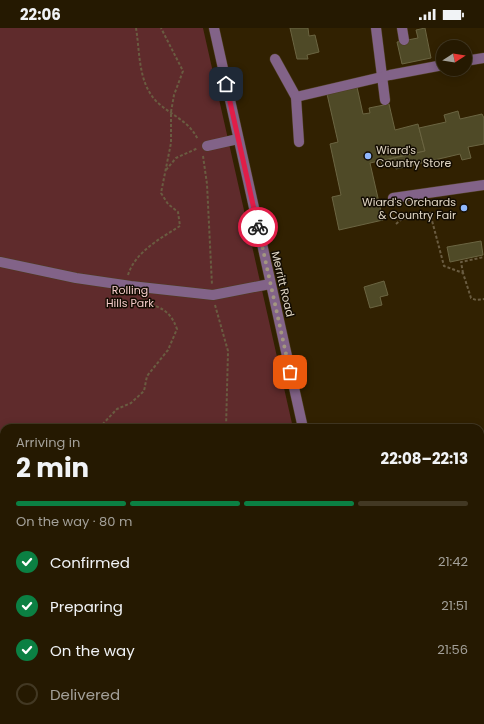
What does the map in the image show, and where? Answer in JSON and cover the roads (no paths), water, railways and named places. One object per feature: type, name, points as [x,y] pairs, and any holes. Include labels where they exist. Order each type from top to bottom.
[{"type":"street","name":"Merritt Road","points":[[214,28],[302,424]]},
{"type":"street","points":[[376,28],[385,100]]},
{"type":"street","points":[[402,28],[404,40]]},
{"type":"street","points":[[472,60],[484,58]]},
{"type":"street","points":[[275,59],[296,97],[299,142]]},
{"type":"street","points":[[296,97],[381,77],[436,66]]},
{"type":"street","points":[[202,147],[238,140]]},
{"type":"street","points":[[393,198],[484,185]]},
{"type":"street","points":[[0,262],[76,278],[131,286],[213,294],[270,284]]},
{"type":"place","name":"Wiard's Country Store","points":[[368,156]]},
{"type":"place","name":"Wiard's Orchards & Country Fair","points":[[464,208]]},
{"type":"park label","name":"Rolling Hills Park","points":[[130,296]]}]
